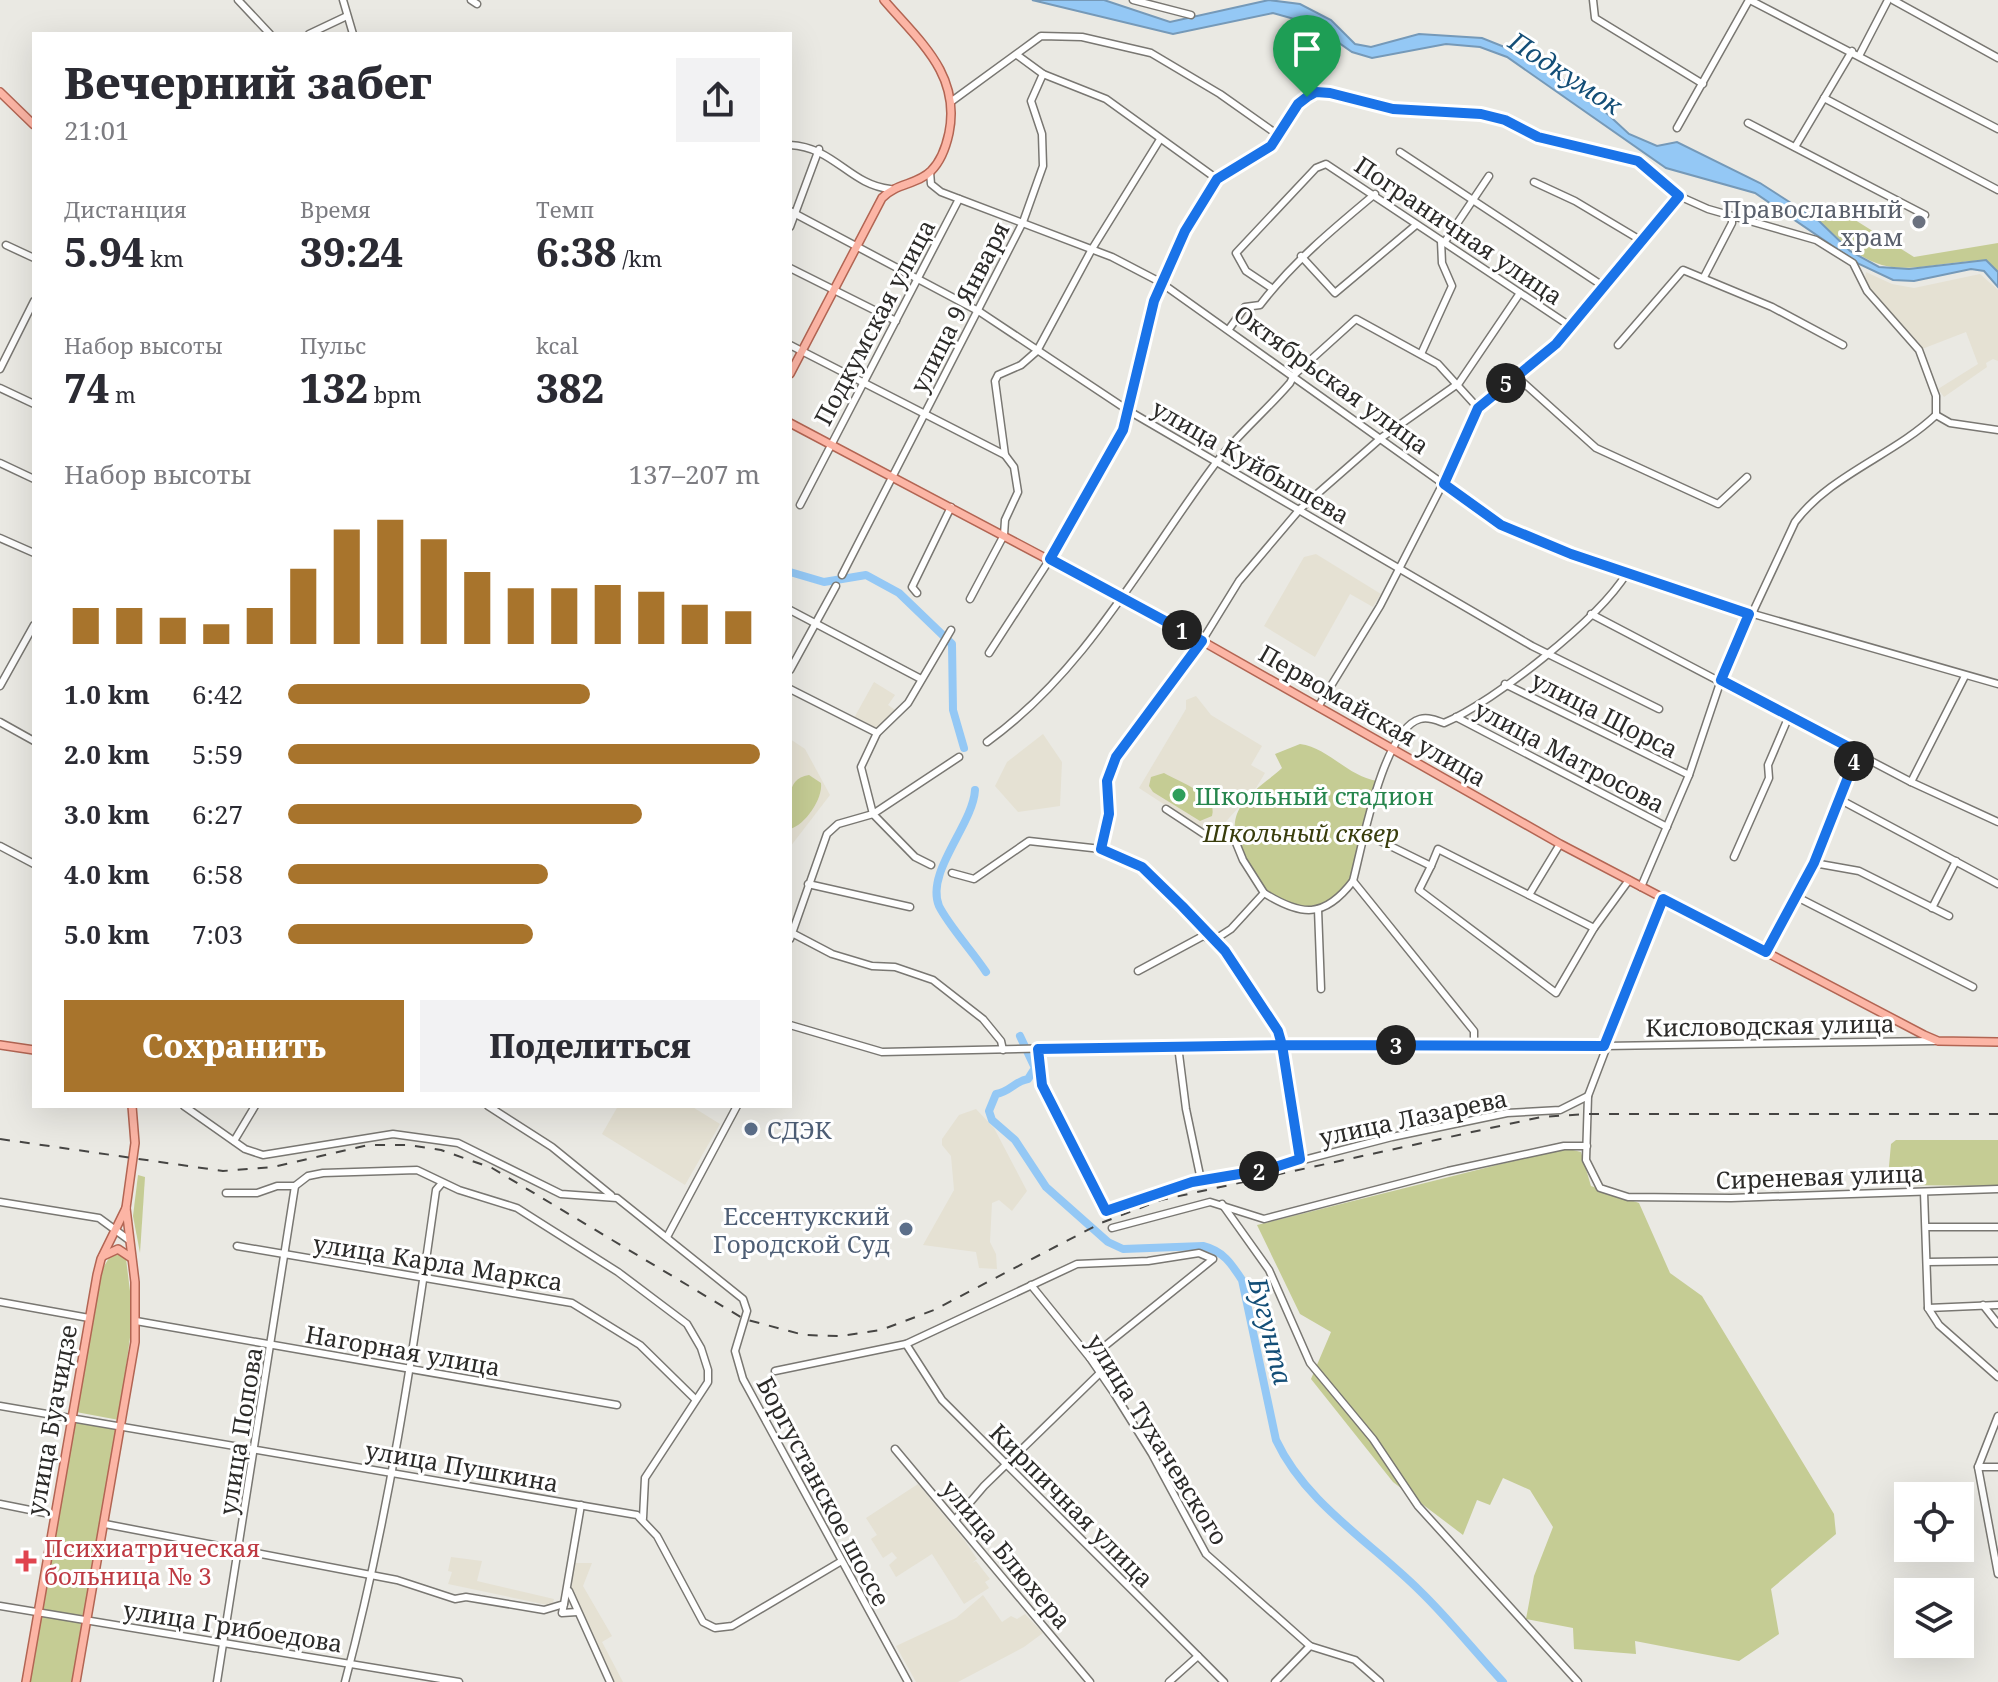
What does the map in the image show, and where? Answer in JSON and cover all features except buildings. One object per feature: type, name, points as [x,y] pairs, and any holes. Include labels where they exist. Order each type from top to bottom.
[{"type":"main road","points":[[792,370],[890,189],[930,172],[946,147],[952,101],[945,75],[884,0]]},
{"type":"main road","points":[[0,92],[32,123]]},
{"type":"main road","name":"Первомайская улица","points":[[792,424],[1122,597],[1560,844],[1938,1041]]},
{"type":"main road","points":[[1938,1041],[1998,1042]]},
{"type":"main road","points":[[0,1045],[32,1050]]},
{"type":"main road","name":"улица Буачидзе","points":[[76,1682],[122,1427],[136,1321],[126,1208],[135,1143],[132,1108]]},
{"type":"main road","name":"улица Буачидзе","points":[[26,1682],[101,1259],[126,1208]]},
{"type":"main road","points":[[101,1259],[118,1249],[132,1259]]},
{"type":"street","points":[[238,0],[268,32]]},
{"type":"street","points":[[343,0],[352,32]]},
{"type":"street","points":[[1133,0],[1191,15]]},
{"type":"street","points":[[1593,0],[1595,18],[1703,84]]},
{"type":"street","points":[[1677,128],[1750,0],[1856,52],[1998,129]]},
{"type":"street","points":[[1795,147],[1890,0],[1998,58]]},
{"type":"street","points":[[313,32],[347,16]]},
{"type":"street","points":[[952,101],[1041,36],[1082,37],[1151,53],[1220,94],[1278,135]]},
{"type":"street","points":[[1017,55],[1043,74],[1106,99],[1159,141],[1217,179]]},
{"type":"street","name":"улица 9 Января","points":[[842,575],[980,312],[1023,222],[1043,166],[1042,134],[1031,101],[1043,74]]},
{"type":"street","points":[[989,653],[1050,559],[1123,430],[1160,282],[1217,179],[1271,146],[1298,104],[1316,92],[1393,109],[1481,114],[1505,120],[1538,137],[1638,161],[1679,196],[1732,216],[1816,240],[1853,263],[1867,291],[1919,350],[1936,396],[1936,415]]},
{"type":"street","points":[[1824,98],[1998,190]]},
{"type":"street","points":[[1748,123],[1925,215]]},
{"type":"street","points":[[1005,455],[995,381],[998,375],[1021,365],[1037,351],[1092,249],[1159,141]]},
{"type":"street","points":[[792,145],[819,149],[872,187],[890,189]]},
{"type":"street","points":[[793,212],[819,149]]},
{"type":"street","points":[[1400,152],[1603,286]]},
{"type":"street","name":"Пограничная улица","points":[[1270,287],[1246,271],[1236,253],[1316,168],[1326,164],[1570,326]]},
{"type":"street","name":"Октябрьская улица","points":[[930,172],[931,184],[941,192],[1092,249],[1160,282],[1501,525],[1627,573],[1749,614],[1998,684]]},
{"type":"street","points":[[1421,354],[1452,286],[1442,263],[1442,242],[1489,176]]},
{"type":"street","points":[[1534,182],[1642,241]]},
{"type":"street","points":[[1229,329],[1245,307],[1260,305],[1270,287],[1301,256],[1375,194]]},
{"type":"street","points":[[1318,707],[1400,568],[1444,484],[1478,408],[1546,354],[1679,196]]},
{"type":"street","name":"Подкумская улица","points":[[800,505],[959,199]]},
{"type":"street","name":"улица Куйбышева","points":[[793,212],[980,312],[1129,411],[1547,653],[1659,709]]},
{"type":"street","points":[[1704,277],[1732,223],[1732,216]]},
{"type":"street","points":[[1301,256],[1335,293],[1416,225]]},
{"type":"street","points":[[6,245],[32,257]]},
{"type":"street","points":[[792,269],[832,292],[896,321]]},
{"type":"street","points":[[1618,345],[1683,270],[1704,277],[1843,345]]},
{"type":"street","points":[[1101,849],[1109,814],[1107,781],[1116,757],[1202,641],[1239,581],[1300,509],[1381,438],[1459,383],[1520,293]]},
{"type":"street","points":[[0,369],[32,305]]},
{"type":"street","points":[[987,742],[1035,704],[1122,597],[1216,463],[1294,375],[1356,319],[1421,354],[1459,383],[1478,408]]},
{"type":"street","points":[[792,346],[1005,455],[1014,467],[1018,492],[1005,520],[1004,535],[970,599]]},
{"type":"street","points":[[1517,377],[1584,440],[1609,455],[1718,504],[1747,477]]},
{"type":"street","points":[[0,388],[32,403]]},
{"type":"street","points":[[1936,415],[1950,423],[1998,430]]},
{"type":"street","points":[[1641,887],[1689,775],[1721,680],[1749,614],[1803,511],[1936,415]]},
{"type":"street","points":[[0,463],[32,478]]},
{"type":"street","points":[[917,593],[912,587],[951,507]]},
{"type":"street","points":[[0,538],[32,552]]},
{"type":"street","points":[[1166,809],[1204,834],[1232,833],[1243,860],[1264,893],[1296,911],[1318,909],[1338,898],[1353,881],[1390,749],[1411,723],[1420,719],[1444,723],[1505,684],[1547,653],[1591,614],[1627,573]]},
{"type":"street","points":[[792,667],[836,586]]},
{"type":"street","points":[[792,611],[921,679]]},
{"type":"street","points":[[1591,614],[1911,782],[1998,822]]},
{"type":"street","points":[[0,686],[32,629]]},
{"type":"street","points":[[931,865],[915,857],[873,814],[861,767],[877,733],[908,703],[951,630]]},
{"type":"street","points":[[1911,782],[1965,676]]},
{"type":"street","name":"улица Щорса","points":[[1505,684],[1689,775]]},
{"type":"street","points":[[792,690],[877,733]]},
{"type":"street","points":[[1734,857],[1769,778],[1768,765],[1789,716]]},
{"type":"street","name":"улица Матросова","points":[[1456,717],[1667,827]]},
{"type":"street","points":[[0,722],[32,740]]},
{"type":"street","points":[[1766,952],[1814,863],[1858,752]]},
{"type":"street","points":[[792,931],[827,834],[838,824],[873,814],[959,757]]},
{"type":"street","points":[[1839,799],[1998,884]]},
{"type":"street","points":[[1366,834],[1431,866]]},
{"type":"street","points":[[952,873],[974,879],[1029,841],[1101,849],[1142,867],[1214,940],[1243,977],[1278,1031],[1300,1159]]},
{"type":"street","points":[[1529,895],[1560,844]]},
{"type":"street","points":[[0,846],[32,863]]},
{"type":"street","points":[[1594,928],[1438,849],[1419,890],[1556,993],[1594,928],[1629,880]]},
{"type":"street","points":[[1932,908],[1956,861]]},
{"type":"street","points":[[1814,863],[1859,871],[1949,916]]},
{"type":"street","points":[[1353,881],[1474,1031],[1474,1045]]},
{"type":"street","points":[[808,884],[910,907]]},
{"type":"street","points":[[1214,940],[1231,929],[1264,893]]},
{"type":"street","points":[[1797,897],[1973,987]]},
{"type":"street","points":[[1112,1228],[1192,1205],[1222,1204],[1264,1219],[1448,1171],[1564,1146],[1587,1146],[1588,1096],[1604,1046],[1663,899]]},
{"type":"street","points":[[1318,909],[1321,989]]},
{"type":"street","points":[[792,934],[832,954],[872,966],[895,967],[933,980],[983,1019],[1001,1041],[1003,1050]]},
{"type":"street","points":[[1138,971],[1203,936],[1214,940]]},
{"type":"street","name":"Кисловодская улица","points":[[792,1026],[882,1052],[1178,1046],[1604,1046],[1938,1041]]},
{"type":"street","points":[[1178,1046],[1186,1109],[1201,1180]]},
{"type":"street","name":"улица Лазарева","points":[[1038,1049],[1042,1085],[1106,1211],[1201,1180],[1269,1169],[1300,1159],[1507,1113],[1560,1110],[1588,1096]]},
{"type":"street","points":[[187,1108],[254,1153],[274,1155],[365,1137],[418,1135],[458,1143],[490,1156],[561,1194],[582,1198],[611,1195]]},
{"type":"street","points":[[234,1141],[254,1108]]},
{"type":"street","points":[[491,1108],[552,1147],[667,1237],[736,1108]]},
{"type":"street","name":"Сиреневая улица","points":[[1587,1146],[1586,1160],[1600,1188],[1628,1197],[1998,1189]]},
{"type":"street","points":[[226,1193],[257,1193],[277,1186],[295,1186],[308,1176],[323,1173],[402,1169],[429,1174],[434,1180],[436,1190],[409,1369],[370,1576],[345,1682]]},
{"type":"street","points":[[434,1180],[517,1208],[618,1272],[687,1324],[708,1370],[708,1382],[645,1478],[643,1518],[657,1536],[698,1614],[715,1628],[732,1626],[840,1562]]},
{"type":"street","points":[[436,1190],[442,1183]]},
{"type":"street","name":"улица Попова","points":[[217,1682],[295,1186]]},
{"type":"street","points":[[1924,1192],[1928,1308],[1939,1325],[1998,1377]]},
{"type":"street","points":[[0,1202],[89,1215],[116,1227],[129,1240]]},
{"type":"street","points":[[1222,1204],[1269,1270],[1310,1363],[1373,1439],[1418,1506],[1578,1682]]},
{"type":"street","points":[[1926,1227],[1998,1227]]},
{"type":"street","name":"Боргустанское шоссе","points":[[667,1237],[743,1299],[747,1311],[736,1344],[739,1369],[840,1562],[908,1682]]},
{"type":"street","name":"улица Карла Маркса","points":[[237,1246],[424,1275],[572,1303],[640,1345],[695,1399]]},
{"type":"street","points":[[775,1371],[906,1344],[1077,1264],[1148,1261],[1199,1253],[1213,1259],[1090,1358]]},
{"type":"street","points":[[1927,1262],[1998,1261]]},
{"type":"street","name":"улица Тухачевского","points":[[1031,1285],[1100,1373],[1152,1454],[1206,1554],[1310,1646],[1355,1660],[1380,1682]]},
{"type":"street","points":[[0,1302],[89,1318]]},
{"type":"street","points":[[1983,1305],[1998,1324]]},
{"type":"street","points":[[1928,1308],[1998,1305]]},
{"type":"street","name":"Нагорная улица","points":[[136,1321],[617,1405]]},
{"type":"street","name":"Кирпичная улица","points":[[906,1344],[942,1400],[1224,1682]]},
{"type":"street","points":[[955,1520],[1100,1373]]},
{"type":"street","name":"улица Пушкина","points":[[0,1406],[628,1512],[643,1518]]},
{"type":"street","points":[[1998,1416],[1995,1433],[1978,1467],[1998,1574]]},
{"type":"street","name":"улица Блюхера","points":[[895,1449],[1090,1682]]},
{"type":"street","points":[[1978,1467],[1998,1467]]},
{"type":"street","points":[[0,1504],[55,1515]]},
{"type":"street","points":[[577,1612],[562,1613],[581,1505]]},
{"type":"street","points":[[105,1524],[409,1583],[455,1599],[466,1597],[544,1610],[564,1604]]},
{"type":"street","points":[[568,1589],[610,1682]]},
{"type":"street","name":"улица Грибоедова","points":[[0,1606],[459,1682]]},
{"type":"street","points":[[1275,1682],[1310,1646]]},
{"type":"street","points":[[1169,1682],[1198,1656]]},
{"type":"street","points":[[406,1682],[408,1672]]},
{"type":"shaded area","points":[[1866,272],[1892,284],[1914,288],[1980,274],[1998,290],[1998,361],[1993,359],[1986,363],[1987,367],[1944,397],[1938,389],[1978,364],[1966,332],[1922,349],[1918,341],[1910,344],[1864,286]]},
{"type":"shaded area","points":[[1316,554],[1381,594],[1373,607],[1350,594],[1315,657],[1264,626],[1304,557]]},
{"type":"shaded area","points":[[874,682],[895,695],[888,705],[898,712],[878,731],[854,718]]},
{"type":"shaded area","points":[[1196,696],[1211,715],[1262,746],[1251,765],[1265,773],[1256,788],[1221,827],[1202,829],[1139,788],[1186,709],[1186,700]]},
{"type":"shaded area","points":[[1043,734],[1062,762],[1060,806],[1018,812],[995,786],[1007,762]]},
{"type":"shaded area","points":[[792,740],[805,749],[830,795],[792,844]]},
{"type":"shaded area","points":[[617,1108],[694,1108],[720,1124],[685,1185],[602,1134]]},
{"type":"shaded area","points":[[976,1109],[994,1128],[1027,1191],[1012,1211],[999,1200],[992,1203],[990,1242],[996,1254],[997,1269],[979,1268],[976,1252],[923,1245],[954,1190],[951,1156],[942,1145],[942,1139],[959,1115]]},
{"type":"shaded area","points":[[918,1484],[965,1541],[977,1559],[972,1563],[976,1561],[990,1579],[985,1582],[989,1588],[964,1604],[932,1554],[896,1577],[889,1565],[897,1558],[892,1552],[883,1558],[871,1539],[877,1535],[866,1518]]},
{"type":"shaded area","points":[[451,1557],[482,1561],[477,1581],[554,1599],[552,1606],[448,1584],[452,1572],[448,1571]]},
{"type":"shaded area","points":[[574,1563],[592,1563],[583,1586],[612,1636],[602,1642],[623,1682],[612,1682],[571,1590]]},
{"type":"shaded area","points":[[983,1595],[1002,1622],[1011,1616],[1017,1619],[1025,1614],[1043,1633],[1024,1647],[958,1682],[916,1682],[896,1646],[956,1618]]},
{"type":"green space","points":[[1836,208],[1914,257],[1998,243],[1998,272],[1986,260],[1914,268],[1879,264],[1842,242],[1819,221]]},
{"type":"green space","name":"Школьный сквер","points":[[1300,744],[1320,751],[1356,774],[1377,781],[1363,840],[1347,883],[1341,892],[1323,904],[1303,907],[1284,901],[1266,889],[1241,854],[1235,835],[1239,809],[1282,768],[1275,754]]},
{"type":"green space","name":"Школьный стадион","points":[[1164,773],[1204,796],[1213,808],[1212,816],[1200,821],[1153,792],[1149,786],[1151,777]]},
{"type":"green space","points":[[809,775],[821,783],[821,789],[807,817],[792,828],[792,788],[801,777]]},
{"type":"green space","points":[[1896,1140],[1998,1140],[1998,1186],[1898,1185],[1888,1177],[1891,1144]]},
{"type":"green space","points":[[1565,1148],[1581,1152],[1591,1186],[1639,1203],[1670,1273],[1702,1296],[1834,1514],[1836,1534],[1771,1589],[1779,1634],[1739,1661],[1635,1641],[1636,1654],[1574,1649],[1573,1628],[1526,1619],[1534,1576],[1553,1527],[1530,1490],[1503,1478],[1490,1505],[1477,1500],[1463,1535],[1393,1482],[1311,1379],[1331,1332],[1300,1314],[1257,1225]]},
{"type":"green space","points":[[138,1175],[145,1177],[140,1253],[133,1216]]},
{"type":"green space","points":[[112,1253],[120,1253],[126,1259],[133,1315],[119,1420],[76,1412],[100,1273]]},
{"type":"green space","points":[[74,1420],[116,1429],[85,1618],[41,1610]]},
{"type":"green space","points":[[40,1616],[83,1623],[73,1682],[29,1682]]},
{"type":"water","points":[[1032,0],[1104,0],[1170,22],[1269,0],[1300,4],[1331,20],[1355,44],[1371,47],[1419,34],[1482,38],[1537,60],[1601,108],[1629,134],[1657,146],[1677,142],[1760,183],[1819,221],[1850,251],[1879,267],[1909,269],[1986,260],[1998,272],[1998,287],[1984,271],[1971,269],[1914,281],[1893,280],[1859,264],[1755,193],[1666,168],[1507,57],[1480,47],[1446,44],[1372,58],[1352,52],[1312,24],[1273,13],[1173,34]]},
{"type":"waterway","name":"Бугунта","points":[[792,573],[824,582],[866,575],[899,593],[952,644],[953,710],[964,748]]},
{"type":"waterway","name":"Бугунта","points":[[975,790],[967,818],[938,878],[936,893],[943,914],[986,972]]},
{"type":"waterway","name":"Бугунта","points":[[1020,1036],[1035,1068],[1028,1079],[996,1094],[989,1111],[992,1120],[1015,1140],[1046,1187],[1108,1242],[1123,1249],[1203,1246],[1221,1254],[1230,1263],[1242,1280],[1276,1440],[1289,1463],[1322,1503],[1431,1602],[1503,1682]]},
{"type":"railway","points":[[0,1139],[223,1171],[273,1167],[368,1145],[409,1145],[441,1150],[492,1168],[744,1319],[804,1335],[840,1336],[881,1330],[934,1310],[1101,1223],[1161,1200],[1541,1117],[1588,1114],[1998,1114]]},
{"type":"place","name":"Православный храм","points":[[1919,222]]},
{"type":"place","name":"Школьный стадион","points":[[1179,795]]},
{"type":"place","name":"СДЭК","points":[[751,1129]]},
{"type":"place","name":"Ессентукский Городской Суд","points":[[906,1229]]},
{"type":"place","name":"Психиатрическая больница № 3","points":[[26,1561]]},
{"type":"route","points":[[1307,97],[1298,104],[1271,146],[1217,179],[1185,231],[1154,301],[1123,430],[1050,559],[1202,641],[1116,757],[1107,781],[1109,814],[1101,849],[1142,867],[1182,906],[1225,951],[1278,1031],[1282,1045],[1300,1159],[1269,1169],[1192,1182],[1106,1211],[1042,1085],[1038,1049],[1203,1045],[1246,1046],[1282,1045],[1332,1046],[1377,1044],[1604,1046],[1663,899],[1766,952],[1814,863],[1858,752],[1721,680],[1749,614],[1571,554],[1501,525],[1482,515],[1444,484],[1475,421],[1478,408],[1486,398],[1534,365],[1556,344],[1679,196],[1638,161],[1538,137],[1505,120],[1481,114],[1393,109],[1330,93],[1316,92],[1307,97]]},
{"type":"water label","name":"Подкумок","points":[[1566,73]]}]
